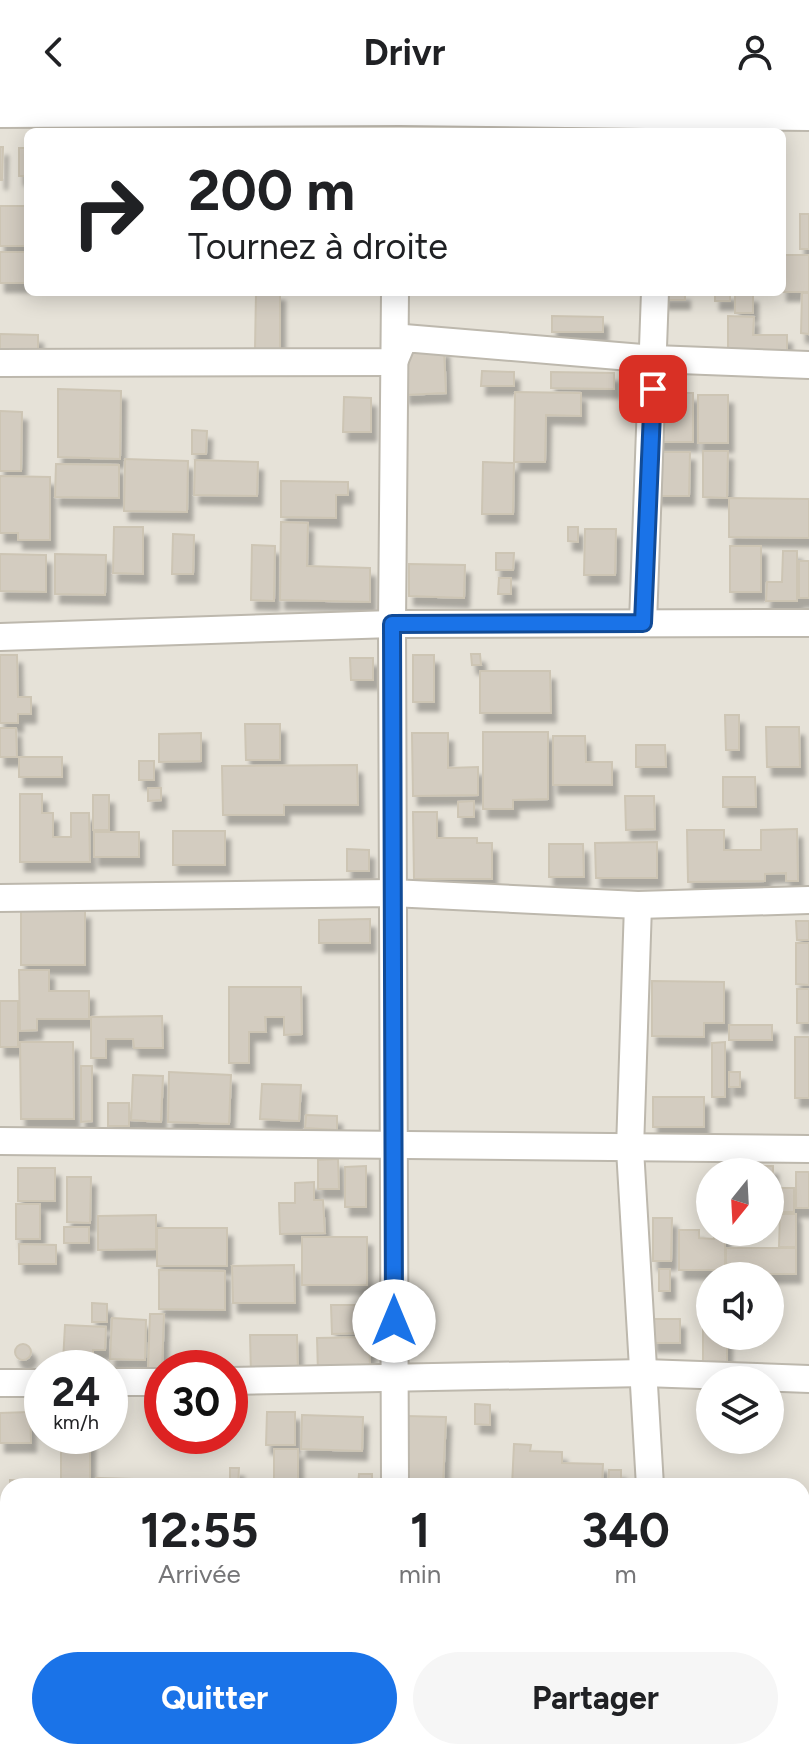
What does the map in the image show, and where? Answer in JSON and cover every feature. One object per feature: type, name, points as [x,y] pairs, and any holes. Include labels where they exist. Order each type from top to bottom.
[{"type":"street","points":[[0,114],[141,108],[656,124],[809,117]]},
{"type":"street","points":[[395,296],[392,624],[395,1478]]},
{"type":"street","points":[[643,623],[655,296]]},
{"type":"street","points":[[394,362],[404,338],[654,359],[809,365]]},
{"type":"street","points":[[0,363],[394,362]]},
{"type":"street","points":[[0,637],[392,624],[809,623]]},
{"type":"street","points":[[0,898],[392,893],[638,905],[809,900]]},
{"type":"street","points":[[638,905],[630,1149],[650,1478]]},
{"type":"street","points":[[0,1141],[809,1149]]},
{"type":"street","points":[[248,1381],[644,1373],[809,1379]]},
{"type":"street","points":[[0,1383],[24,1383]]},
{"type":"shaded area","points":[[0,104],[809,104],[809,1478],[0,1478]]},
{"type":"building","points":[[0,147],[3,147],[2,180],[0,180]]},
{"type":"building","points":[[19,148],[24,148],[24,176],[19,176]]},
{"type":"building","points":[[0,206],[24,206],[24,246],[0,246]]},
{"type":"building","points":[[800,214],[809,214],[809,249],[800,249]]},
{"type":"building","points":[[0,252],[24,252],[24,283],[0,283]]},
{"type":"building","points":[[786,255],[809,255],[809,292],[786,292]]},
{"type":"building","points":[[802,293],[809,293],[809,334],[801,333]]},
{"type":"building","points":[[256,296],[280,296],[280,350],[255,350]]},
{"type":"building","points":[[663,296],[685,296],[685,300],[663,300]]},
{"type":"building","points":[[715,296],[730,296],[730,301],[715,301]]},
{"type":"building","points":[[735,296],[753,296],[753,313],[735,313]]},
{"type":"building","points":[[552,316],[603,317],[603,332],[552,332]]},
{"type":"building","points":[[728,316],[754,317],[753,335],[787,335],[787,360],[728,359]]},
{"type":"building","points":[[0,334],[38,335],[38,351],[0,351]]},
{"type":"building","points":[[444,348],[446,393],[405,395],[403,350]]},
{"type":"building","points":[[482,371],[514,372],[514,386],[481,386]]},
{"type":"building","points":[[551,372],[614,373],[614,389],[551,388]]},
{"type":"building","points":[[58,389],[121,391],[120,459],[58,457]]},
{"type":"building","points":[[515,392],[581,393],[581,416],[546,415],[545,462],[514,462]]},
{"type":"building","points":[[656,393],[693,393],[693,442],[656,442]]},
{"type":"building","points":[[698,395],[728,395],[728,443],[698,443]]},
{"type":"building","points":[[344,397],[371,398],[371,432],[343,432]]},
{"type":"building","points":[[0,411],[22,412],[21,471],[0,471]]},
{"type":"building","points":[[192,430],[207,431],[206,454],[192,454]]},
{"type":"building","points":[[703,451],[728,451],[727,498],[703,497]]},
{"type":"building","points":[[656,452],[690,452],[689,496],[656,496]]},
{"type":"building","points":[[125,459],[188,461],[187,512],[124,511]]},
{"type":"building","points":[[195,460],[258,462],[257,496],[194,495]]},
{"type":"building","points":[[483,462],[514,463],[513,514],[482,514]]},
{"type":"building","points":[[56,464],[119,465],[119,498],[55,497]]},
{"type":"building","points":[[0,476],[50,477],[50,540],[18,540],[18,533],[0,533]]},
{"type":"building","points":[[281,481],[348,482],[348,495],[336,495],[336,518],[281,517]]},
{"type":"building","points":[[729,498],[809,499],[809,538],[729,537]]},
{"type":"building","points":[[281,522],[308,523],[307,566],[370,568],[370,602],[280,600]]},
{"type":"building","points":[[114,527],[143,527],[143,574],[113,573]]},
{"type":"building","points":[[568,527],[578,527],[578,542],[568,541]]},
{"type":"building","points":[[585,529],[616,529],[615,575],[584,575]]},
{"type":"building","points":[[173,534],[194,535],[193,574],[172,574]]},
{"type":"building","points":[[252,545],[275,546],[274,601],[251,600]]},
{"type":"building","points":[[730,546],[761,546],[761,592],[730,592]]},
{"type":"building","points":[[783,551],[797,551],[797,601],[766,601],[767,582],[782,582]]},
{"type":"building","points":[[496,553],[514,553],[513,570],[496,570]]},
{"type":"building","points":[[0,554],[46,555],[46,592],[0,591]]},
{"type":"building","points":[[55,554],[106,555],[105,595],[55,594]]},
{"type":"building","points":[[799,561],[809,561],[809,598],[799,598]]},
{"type":"building","points":[[409,564],[465,565],[464,598],[409,596]]},
{"type":"building","points":[[499,578],[511,578],[511,594],[498,594]]},
{"type":"building","points":[[471,654],[480,654],[481,665],[472,665]]},
{"type":"building","points":[[0,655],[17,655],[18,697],[31,697],[31,714],[18,714],[18,723],[0,723]]},
{"type":"building","points":[[413,655],[434,655],[434,702],[413,702]]},
{"type":"building","points":[[350,658],[373,658],[373,680],[351,680]]},
{"type":"building","points":[[480,671],[550,671],[551,713],[480,713]]},
{"type":"building","points":[[725,715],[739,715],[739,750],[726,750]]},
{"type":"building","points":[[245,724],[280,724],[280,760],[246,760]]},
{"type":"building","points":[[766,727],[799,727],[800,767],[767,767]]},
{"type":"building","points":[[0,728],[16,728],[17,757],[0,757]]},
{"type":"building","points":[[483,732],[548,732],[548,799],[513,800],[513,809],[483,809]]},
{"type":"building","points":[[201,733],[201,761],[159,762],[159,734]]},
{"type":"building","points":[[412,733],[448,733],[448,768],[478,767],[478,795],[413,796]]},
{"type":"building","points":[[553,736],[585,736],[586,762],[612,762],[612,785],[553,785]]},
{"type":"building","points":[[636,745],[665,745],[666,767],[636,767]]},
{"type":"building","points":[[19,757],[62,757],[62,777],[19,777]]},
{"type":"building","points":[[139,761],[154,761],[154,780],[139,780]]},
{"type":"building","points":[[357,765],[358,805],[284,805],[284,815],[223,815],[222,766]]},
{"type":"building","points":[[723,777],[755,777],[756,807],[723,807]]},
{"type":"building","points":[[148,788],[161,788],[161,800],[148,801]]},
{"type":"building","points":[[20,794],[42,794],[42,813],[53,813],[53,837],[71,837],[71,813],[89,813],[90,862],[20,862]]},
{"type":"building","points":[[93,795],[109,795],[109,830],[93,830]]},
{"type":"building","points":[[625,796],[654,796],[655,829],[626,830]]},
{"type":"building","points":[[474,801],[474,817],[458,817],[458,802]]},
{"type":"building","points":[[413,812],[437,812],[437,838],[477,838],[477,843],[492,843],[492,879],[414,879]]},
{"type":"building","points":[[797,829],[798,881],[786,881],[786,873],[765,874],[765,881],[688,882],[687,830],[724,830],[724,850],[761,850],[761,830]]},
{"type":"building","points":[[173,831],[225,831],[225,865],[173,865]]},
{"type":"building","points":[[94,832],[139,832],[139,857],[94,857]]},
{"type":"building","points":[[657,842],[657,878],[596,878],[595,843]]},
{"type":"building","points":[[549,844],[583,844],[584,877],[549,877]]},
{"type":"building","points":[[347,849],[369,850],[369,871],[347,871]]},
{"type":"building","points":[[85,910],[85,965],[21,965],[21,911]]},
{"type":"building","points":[[370,919],[370,943],[319,943],[319,920]]},
{"type":"building","points":[[796,921],[809,921],[809,940],[797,940]]},
{"type":"building","points":[[796,943],[809,943],[809,985],[796,984]]},
{"type":"building","points":[[19,970],[49,970],[49,991],[89,991],[89,1019],[37,1019],[37,1030],[20,1031]]},
{"type":"building","points":[[652,981],[724,982],[724,1023],[704,1023],[704,1037],[652,1036]]},
{"type":"building","points":[[229,987],[301,987],[302,1034],[284,1035],[284,1017],[265,1017],[266,1032],[249,1032],[249,1063],[229,1063]]},
{"type":"building","points":[[797,989],[809,989],[809,1023],[797,1023]]},
{"type":"building","points":[[0,1001],[18,1001],[18,1047],[0,1047]]},
{"type":"building","points":[[162,1016],[163,1048],[134,1048],[133,1039],[106,1039],[106,1058],[91,1058],[91,1017]]},
{"type":"building","points":[[729,1025],[772,1025],[772,1040],[729,1040]]},
{"type":"building","points":[[795,1037],[809,1037],[809,1098],[795,1098]]},
{"type":"building","points":[[20,1042],[73,1042],[74,1119],[21,1119]]},
{"type":"building","points":[[725,1042],[725,1097],[712,1097],[712,1043]]},
{"type":"building","points":[[81,1066],[92,1066],[92,1121],[81,1122]]},
{"type":"building","points":[[169,1072],[231,1075],[229,1124],[168,1122]]},
{"type":"building","points":[[729,1072],[740,1072],[740,1087],[729,1087]]},
{"type":"building","points":[[133,1075],[163,1076],[161,1122],[131,1120]]},
{"type":"building","points":[[262,1084],[301,1085],[299,1121],[260,1119]]},
{"type":"building","points":[[653,1097],[704,1097],[704,1127],[653,1127]]},
{"type":"building","points":[[108,1103],[129,1103],[129,1126],[108,1126]]},
{"type":"building","points":[[306,1115],[337,1116],[337,1130],[305,1128]]},
{"type":"building","points":[[338,1159],[339,1189],[318,1189],[318,1160]]},
{"type":"building","points":[[366,1166],[366,1207],[345,1207],[345,1167]]},
{"type":"building","points":[[18,1168],[55,1168],[55,1201],[18,1201]]},
{"type":"building","points":[[796,1172],[809,1172],[809,1208],[796,1208]]},
{"type":"building","points":[[67,1177],[91,1177],[90,1223],[67,1222]]},
{"type":"building","points":[[314,1182],[314,1200],[323,1200],[325,1233],[280,1234],[279,1203],[295,1203],[295,1183]]},
{"type":"building","points":[[784,1188],[794,1188],[794,1212],[784,1212]]},
{"type":"building","points":[[16,1204],[40,1204],[40,1239],[16,1239]]},
{"type":"building","points":[[784,1214],[796,1214],[796,1247],[779,1247],[784,1246]]},
{"type":"building","points":[[156,1215],[156,1249],[98,1250],[98,1216]]},
{"type":"building","points":[[653,1218],[672,1218],[671,1261],[653,1261]]},
{"type":"building","points":[[64,1227],[89,1227],[89,1243],[64,1243]]},
{"type":"building","points":[[157,1228],[227,1228],[227,1266],[157,1266]]},
{"type":"building","points":[[679,1230],[696,1230],[696,1246],[725,1246],[725,1262],[696,1262],[696,1270],[679,1270]]},
{"type":"building","points":[[302,1237],[367,1237],[367,1285],[302,1285]]},
{"type":"building","points":[[19,1244],[56,1245],[56,1264],[19,1264]]},
{"type":"building","points":[[726,1248],[796,1248],[796,1274],[784,1274],[784,1262],[726,1262]]},
{"type":"building","points":[[294,1265],[295,1303],[233,1303],[232,1266]]},
{"type":"building","points":[[659,1269],[670,1269],[670,1291],[659,1291]]},
{"type":"building","points":[[159,1270],[225,1271],[225,1310],[159,1309]]},
{"type":"building","points":[[92,1303],[107,1304],[107,1322],[92,1322]]},
{"type":"building","points":[[331,1305],[361,1305],[362,1333],[332,1334]]},
{"type":"building","points":[[150,1314],[164,1314],[163,1350],[149,1350]]},
{"type":"building","points":[[112,1318],[146,1320],[144,1360],[128,1360],[128,1350],[110,1350]]},
{"type":"building","points":[[652,1319],[680,1319],[680,1343],[652,1343]]},
{"type":"building","points":[[65,1325],[106,1327],[105,1350],[64,1350]]},
{"type":"building","points":[[250,1335],[297,1335],[298,1373],[251,1374]]},
{"type":"building","points":[[369,1337],[370,1370],[318,1372],[317,1338]]},
{"type":"building","points":[[23,1344],[30,1349],[24,1350],[24,1360],[17,1358],[17,1346]]},
{"type":"building","points":[[703,1350],[727,1350],[727,1366],[703,1366]]},
{"type":"building","points":[[475,1404],[490,1405],[490,1425],[475,1424]]},
{"type":"building","points":[[24,1412],[24,1443],[0,1443],[0,1413]]},
{"type":"building","points":[[267,1412],[295,1412],[295,1445],[266,1445]]},
{"type":"building","points":[[302,1415],[363,1417],[362,1451],[301,1449]]},
{"type":"building","points":[[406,1416],[446,1417],[443,1478],[404,1478]]},
{"type":"building","points":[[514,1444],[531,1445],[530,1451],[562,1452],[562,1463],[603,1464],[602,1478],[512,1478]]},
{"type":"building","points":[[274,1449],[298,1449],[298,1478],[274,1478]]},
{"type":"building","points":[[61,1454],[90,1454],[90,1478],[61,1478]]},
{"type":"building","points":[[230,1468],[239,1468],[238,1478],[230,1478]]},
{"type":"building","points":[[609,1470],[621,1470],[621,1478],[608,1478]]},
{"type":"building","points":[[359,1474],[372,1474],[372,1478],[359,1478]]},
{"type":"route","points":[[394,1321],[392,624],[643,623],[653,389]]}]
